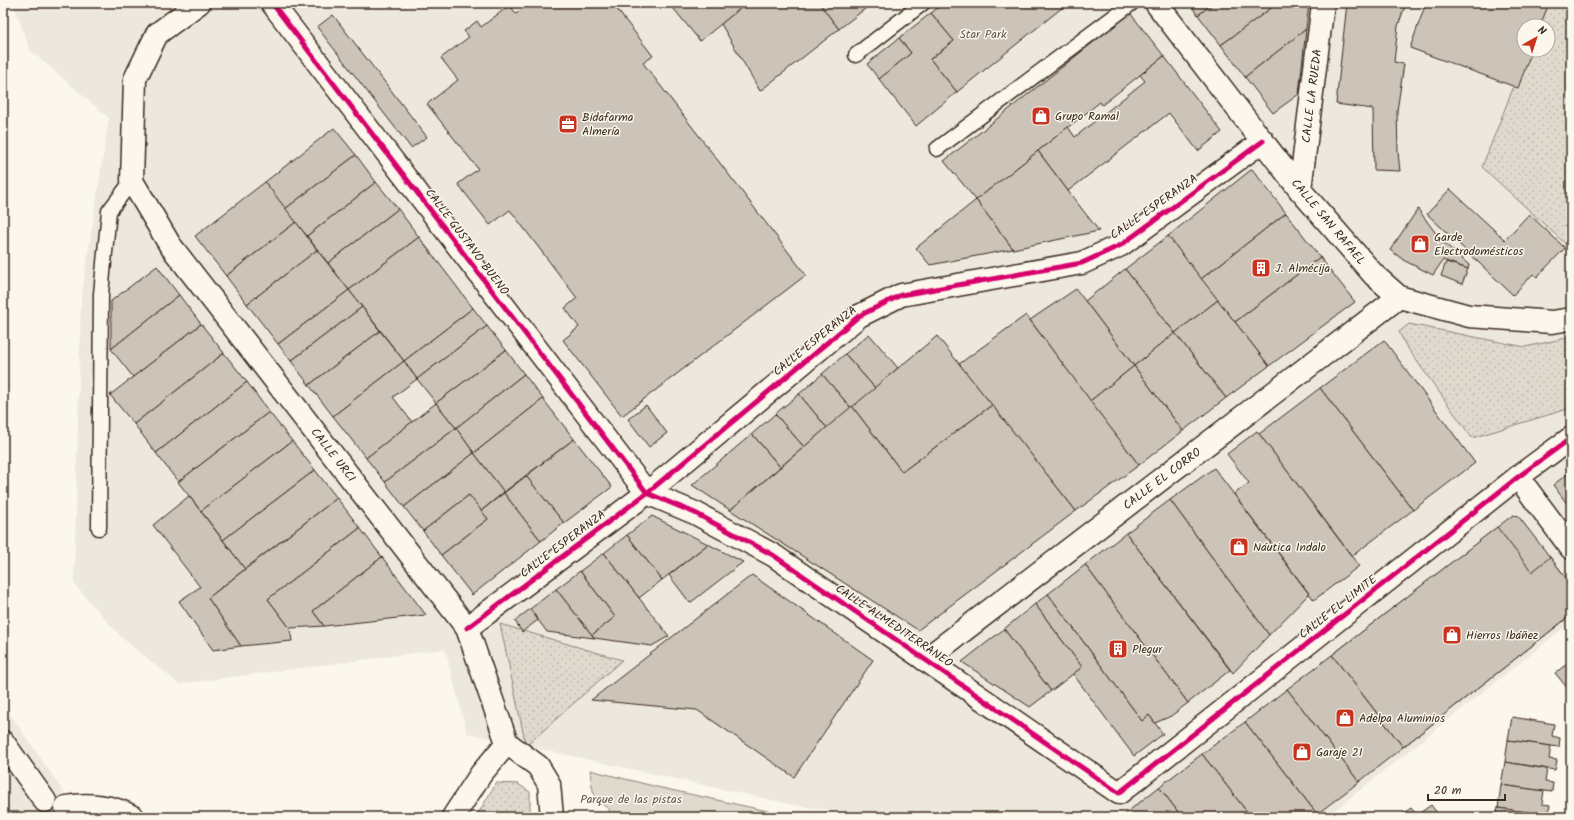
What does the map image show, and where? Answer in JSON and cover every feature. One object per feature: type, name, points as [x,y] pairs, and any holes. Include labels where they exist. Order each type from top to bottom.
[{"type":"street","points":[[132,181],[135,79],[157,34],[199,3]]},
{"type":"street","name":"CALLE GUSTAVO BUENO","points":[[272,3],[647,493]]},
{"type":"street","name":"CALLE SAN RAFAEL","points":[[1156,3],[1300,190],[1374,275],[1399,298],[1468,316],[1552,322],[1571,319]]},
{"type":"street","name":"CALLE LA RUEDA","points":[[1300,190],[1323,3]]},
{"type":"street","name":"CALLE ESPERANZA","points":[[467,628],[647,493],[859,316],[901,295],[1082,263],[1121,245],[1263,141]]},
{"type":"street","name":"CALLE URCI","points":[[132,181],[170,245],[467,628],[507,743]]},
{"type":"street","name":"CALLE EL CORRO","points":[[924,660],[1399,298]]},
{"type":"street","name":"CALLE EL LIMITE","points":[[1119,793],[1518,477],[1571,438]]},
{"type":"street","points":[[1518,477],[1571,548]]},
{"type":"street","name":"CALLE ALMEDITERRANEO","points":[[647,493],[695,513],[773,555],[1119,793]]},
{"type":"street","points":[[3,742],[43,809],[49,799],[59,799],[66,812],[98,806],[127,813],[133,817]]},
{"type":"street","points":[[453,817],[481,774],[507,743],[538,766],[549,784],[552,817]]},
{"type":"lane","points":[[856,55],[923,3]]},
{"type":"lane","points":[[938,149],[1132,3]]},
{"type":"lane","points":[[99,528],[101,294],[109,211],[132,181]]},
{"type":"shaded area","points":[[13,3],[1547,3],[1532,18],[1516,18],[1516,58],[1525,58],[1482,167],[1571,249],[1571,622],[1326,817],[881,817],[794,805],[467,733],[445,649],[179,684],[121,637],[74,584],[81,299],[109,118],[30,50]]},
{"type":"shaded area","points":[[3,704],[53,776],[79,817],[3,817]]},
{"type":"green space","points":[[1547,3],[1571,3],[1571,249],[1482,167],[1525,58],[1556,58],[1556,18],[1540,18]]},
{"type":"green space","points":[[1409,324],[1525,347],[1571,337],[1571,408],[1472,438],[1406,346],[1399,332]]},
{"type":"green space","points":[[500,624],[622,660],[526,746]]},
{"type":"green space","name":"Parque de las pistas","points":[[590,770],[657,787],[795,817],[607,817],[610,810],[599,801],[594,793]]},
{"type":"green space","points":[[496,783],[518,784],[530,792],[530,817],[476,817]]},
{"type":"building","points":[[530,3],[557,3],[558,5],[560,3],[612,3],[653,56],[643,63],[806,275],[622,416],[563,340],[579,327],[565,308],[577,298],[510,210],[490,225],[458,184],[478,169],[427,104],[458,80],[441,58],[469,37],[464,31],[477,21],[481,27],[510,5],[516,14]]},
{"type":"building","points":[[669,3],[747,3],[700,41]]},
{"type":"building","points":[[747,3],[819,3],[839,29],[760,91],[721,24]]},
{"type":"building","points":[[819,3],[868,3],[870,5],[839,29]]},
{"type":"building","name":"Star Park","points":[[944,3],[1068,3],[957,92],[930,59],[954,41],[931,13]]},
{"type":"building","points":[[1189,3],[1214,3],[1198,15]]},
{"type":"building","points":[[1214,3],[1278,3],[1221,45],[1198,15]]},
{"type":"building","points":[[1278,3],[1309,3],[1306,29],[1245,77],[1221,45]]},
{"type":"building","points":[[1347,3],[1406,3],[1398,26],[1394,62],[1404,64],[1397,111],[1400,171],[1374,170],[1373,109],[1336,104]]},
{"type":"building","points":[[1426,3],[1549,3],[1543,18],[1516,18],[1516,58],[1529,58],[1518,88],[1410,48]]},
{"type":"building","points":[[931,13],[954,41],[930,59],[957,92],[916,126],[879,79],[911,53],[899,38]]},
{"type":"building","name":"Grupo Ramal","points":[[1130,13],[1164,56],[1102,105],[1100,102],[976,200],[944,161]]},
{"type":"building","points":[[333,15],[427,137],[411,148],[317,27]]},
{"type":"building","points":[[1306,29],[1299,94],[1273,113],[1245,77]]},
{"type":"building","points":[[899,38],[911,53],[879,79],[867,64]]},
{"type":"building","points":[[1164,56],[1222,132],[1198,151],[1169,113],[1068,191],[1038,151],[1068,127],[1075,137],[1145,81],[1140,75]]},
{"type":"building","points":[[334,128],[356,155],[285,209],[265,182]]},
{"type":"building","points":[[1038,151],[1099,231],[1013,249],[976,200]]},
{"type":"building","points":[[356,155],[376,182],[307,236],[285,209]]},
{"type":"building","points":[[1252,169],[1286,213],[1201,279],[1168,236]]},
{"type":"building","points":[[265,182],[296,222],[226,276],[195,236]]},
{"type":"building","points":[[376,182],[398,209],[328,263],[307,236]]},
{"type":"building","points":[[1450,189],[1505,240],[1529,214],[1565,248],[1537,277],[1533,274],[1513,295],[1427,214]]},
{"type":"building","points":[[976,200],[1013,249],[930,265],[916,248]]},
{"type":"building","points":[[398,209],[419,237],[349,290],[328,263]]},
{"type":"building","name":"Garde Electrodomésticos","points":[[1418,209],[1440,239],[1469,265],[1468,269],[1443,260],[1433,275],[1405,261],[1390,250]]},
{"type":"building","name":"J. Almécija","points":[[1286,213],[1320,257],[1235,322],[1201,279]]},
{"type":"building","points":[[296,222],[317,250],[247,304],[226,276]]},
{"type":"building","points":[[1168,236],[1218,300],[1175,333],[1125,269]]},
{"type":"building","points":[[419,237],[473,308],[404,361],[349,290]]},
{"type":"building","points":[[317,250],[349,290],[278,344],[247,304]]},
{"type":"building","points":[[1320,257],[1355,302],[1269,366],[1235,322]]},
{"type":"building","points":[[1446,262],[1468,269],[1462,284],[1441,276]]},
{"type":"building","points":[[157,266],[179,295],[111,349],[111,301]]},
{"type":"building","points":[[1125,269],[1175,333],[1134,366],[1085,301]]},
{"type":"building","points":[[1076,289],[1134,366],[1090,401],[1030,320]]},
{"type":"building","points":[[349,290],[362,307],[291,361],[278,344]]},
{"type":"building","points":[[179,295],[201,324],[133,377],[111,349]]},
{"type":"building","points":[[1218,300],[1269,366],[1226,398],[1175,333]]},
{"type":"building","points":[[362,307],[380,331],[309,385],[291,361]]},
{"type":"building","points":[[473,308],[487,326],[417,379],[404,361]]},
{"type":"building","points":[[1026,315],[1139,465],[1076,511],[959,364]]},
{"type":"building","points":[[201,324],[224,353],[134,424],[110,395]]},
{"type":"building","points":[[487,326],[506,350],[436,403],[417,379]]},
{"type":"building","points":[[380,331],[404,361],[333,416],[309,385]]},
{"type":"building","points":[[1175,333],[1226,398],[1183,431],[1134,366]]},
{"type":"building","points":[[869,334],[898,368],[875,388],[845,354]]},
{"type":"building","points":[[937,336],[992,405],[902,472],[852,406]]},
{"type":"building","points":[[1384,340],[1475,463],[1413,510],[1320,388]]},
{"type":"building","points":[[506,350],[524,374],[456,428],[436,403]]},
{"type":"building","points":[[224,353],[247,382],[156,453],[134,424]]},
{"type":"building","points":[[845,354],[875,388],[851,408],[822,374]]},
{"type":"building","points":[[404,361],[417,379],[393,397],[412,422],[366,458],[333,416]]},
{"type":"building","points":[[1134,366],[1183,431],[1139,465],[1090,401]]},
{"type":"building","points":[[524,374],[543,399],[474,453],[456,428]]},
{"type":"building","points":[[822,374],[851,408],[827,428],[799,394]]},
{"type":"building","points":[[247,382],[269,412],[178,482],[156,453]]},
{"type":"building","points":[[1320,388],[1413,510],[1352,556],[1259,434]]},
{"type":"building","points":[[799,394],[827,428],[804,447],[775,414]]},
{"type":"building","points":[[543,399],[574,439],[504,492],[474,453]]},
{"type":"building","points":[[436,403],[456,428],[385,482],[366,458]]},
{"type":"building","points":[[646,405],[667,433],[649,447],[628,419]]},
{"type":"building","points":[[992,405],[1076,511],[918,630],[730,510],[852,406],[902,472]]},
{"type":"building","points":[[269,412],[292,441],[201,511],[178,482]]},
{"type":"building","points":[[775,414],[804,447],[780,467],[752,434]]},
{"type":"building","points":[[456,428],[474,453],[404,507],[385,482]]},
{"type":"building","points":[[1257,431],[1359,566],[1314,600],[1234,494],[1249,483],[1227,454]]},
{"type":"building","points":[[752,434],[780,467],[730,510],[692,485]]},
{"type":"building","points":[[574,439],[612,487],[564,523],[526,476]]},
{"type":"building","points":[[292,441],[315,470],[223,540],[201,511]]},
{"type":"building","points":[[474,453],[504,492],[481,511],[469,495],[423,531],[404,507]]},
{"type":"building","name":"Náutica Indalo","points":[[1214,468],[1309,594],[1269,635],[1170,500]]},
{"type":"building","points":[[315,470],[337,498],[245,569],[223,540]]},
{"type":"building","points":[[1571,471],[1571,509],[1553,485]]},
{"type":"building","points":[[526,476],[564,523],[541,541],[504,493]]},
{"type":"building","points":[[504,493],[541,541],[472,595],[441,555],[488,519],[481,511]]},
{"type":"building","points":[[469,495],[488,519],[441,555],[423,531]]},
{"type":"building","points":[[189,496],[245,569],[208,598],[241,646],[213,650],[179,601],[200,587],[153,525]]},
{"type":"building","points":[[337,498],[360,528],[268,599],[290,628],[292,641],[241,646],[208,598]]},
{"type":"building","points":[[1170,500],[1269,635],[1233,673],[1126,533]]},
{"type":"building","name":"Hierros Ibáñez","points":[[1513,515],[1518,516],[1571,584],[1571,615],[1403,747],[1332,655]]},
{"type":"building","points":[[652,516],[708,544],[662,580],[627,535]]},
{"type":"building","name":"Hierros Ibáñez","points":[[1497,527],[1532,572],[1550,557],[1571,584],[1571,615],[1403,747],[1332,655]]},
{"type":"building","points":[[360,528],[382,557],[313,611],[324,626],[290,628],[268,599]]},
{"type":"building","points":[[1126,533],[1230,670],[1188,703],[1085,565]]},
{"type":"building","points":[[627,535],[662,580],[639,598],[604,553]]},
{"type":"building","points":[[708,544],[743,562],[690,603],[669,575]]},
{"type":"building","points":[[604,553],[669,636],[652,646],[594,638],[592,635],[615,617],[580,571]]},
{"type":"building","points":[[382,557],[426,615],[324,626],[313,611]]},
{"type":"building","name":"Plegur","points":[[1085,565],[1188,703],[1171,716],[1155,723],[1149,715],[1142,721],[1048,594]]},
{"type":"building","points":[[580,571],[615,617],[592,635],[556,589]]},
{"type":"building","points":[[752,575],[873,660],[794,777],[697,710],[591,700]]},
{"type":"building","points":[[556,589],[594,638],[547,632],[530,609]]},
{"type":"building","points":[[1048,594],[1142,721],[1149,715],[1163,734],[1134,756],[1073,674],[1082,667],[1035,604]]},
{"type":"building","points":[[1035,604],[1082,667],[1051,691],[1004,629]]},
{"type":"building","points":[[530,609],[538,620],[522,632],[515,621]]},
{"type":"building","points":[[1004,629],[1051,691],[1030,707],[962,662]]},
{"type":"building","name":"Adelpa Aluminios","points":[[1332,655],[1403,747],[1359,782],[1287,689]]},
{"type":"building","points":[[1571,661],[1571,689],[1569,690],[1555,673]]},
{"type":"building","name":"Garaje 21","points":[[1287,689],[1359,782],[1317,814],[1245,722]]},
{"type":"building","points":[[1512,717],[1554,724],[1552,736],[1560,738],[1559,747],[1508,740]]},
{"type":"building","points":[[1245,722],[1317,814],[1313,817],[1251,817],[1202,754]]},
{"type":"building","points":[[1508,740],[1551,746],[1549,759],[1557,760],[1555,770],[1505,762]]},
{"type":"building","points":[[1202,754],[1251,817],[1182,817],[1159,787]]},
{"type":"building","points":[[1505,762],[1547,769],[1545,782],[1553,783],[1552,792],[1501,785]]},
{"type":"building","points":[[1501,785],[1544,791],[1542,804],[1550,805],[1548,815],[1498,808]]},
{"type":"building","points":[[1159,787],[1182,817],[1121,817]]},
{"type":"building","points":[[1431,805],[1440,817],[1402,817],[1401,815],[1411,808],[1417,815]]},
{"type":"building","points":[[1498,808],[1540,814],[1540,817],[1496,817]]},
{"type":"cycle path","points":[[272,3],[647,493],[695,513],[773,555],[1119,793],[1518,477],[1571,438]]},
{"type":"cycle path","points":[[467,628],[647,493],[859,316],[901,295],[1082,263],[1121,245],[1263,141]]},
{"type":"place","name":"Grupo Ramal","points":[[1041,116]]},
{"type":"place","name":"Bidafarma Almería","points":[[568,124]]},
{"type":"place","name":"Garde Electrodomésticos","points":[[1420,244]]},
{"type":"place","name":"J. Almécija","points":[[1261,268]]},
{"type":"place","name":"Náutica Indalo","points":[[1239,547]]},
{"type":"place","name":"Hierros Ibáñez","points":[[1452,635]]},
{"type":"place","name":"Plegur","points":[[1118,649]]},
{"type":"place","name":"Adelpa Aluminios","points":[[1345,718]]},
{"type":"place","name":"Garaje 21","points":[[1302,752]]}]
